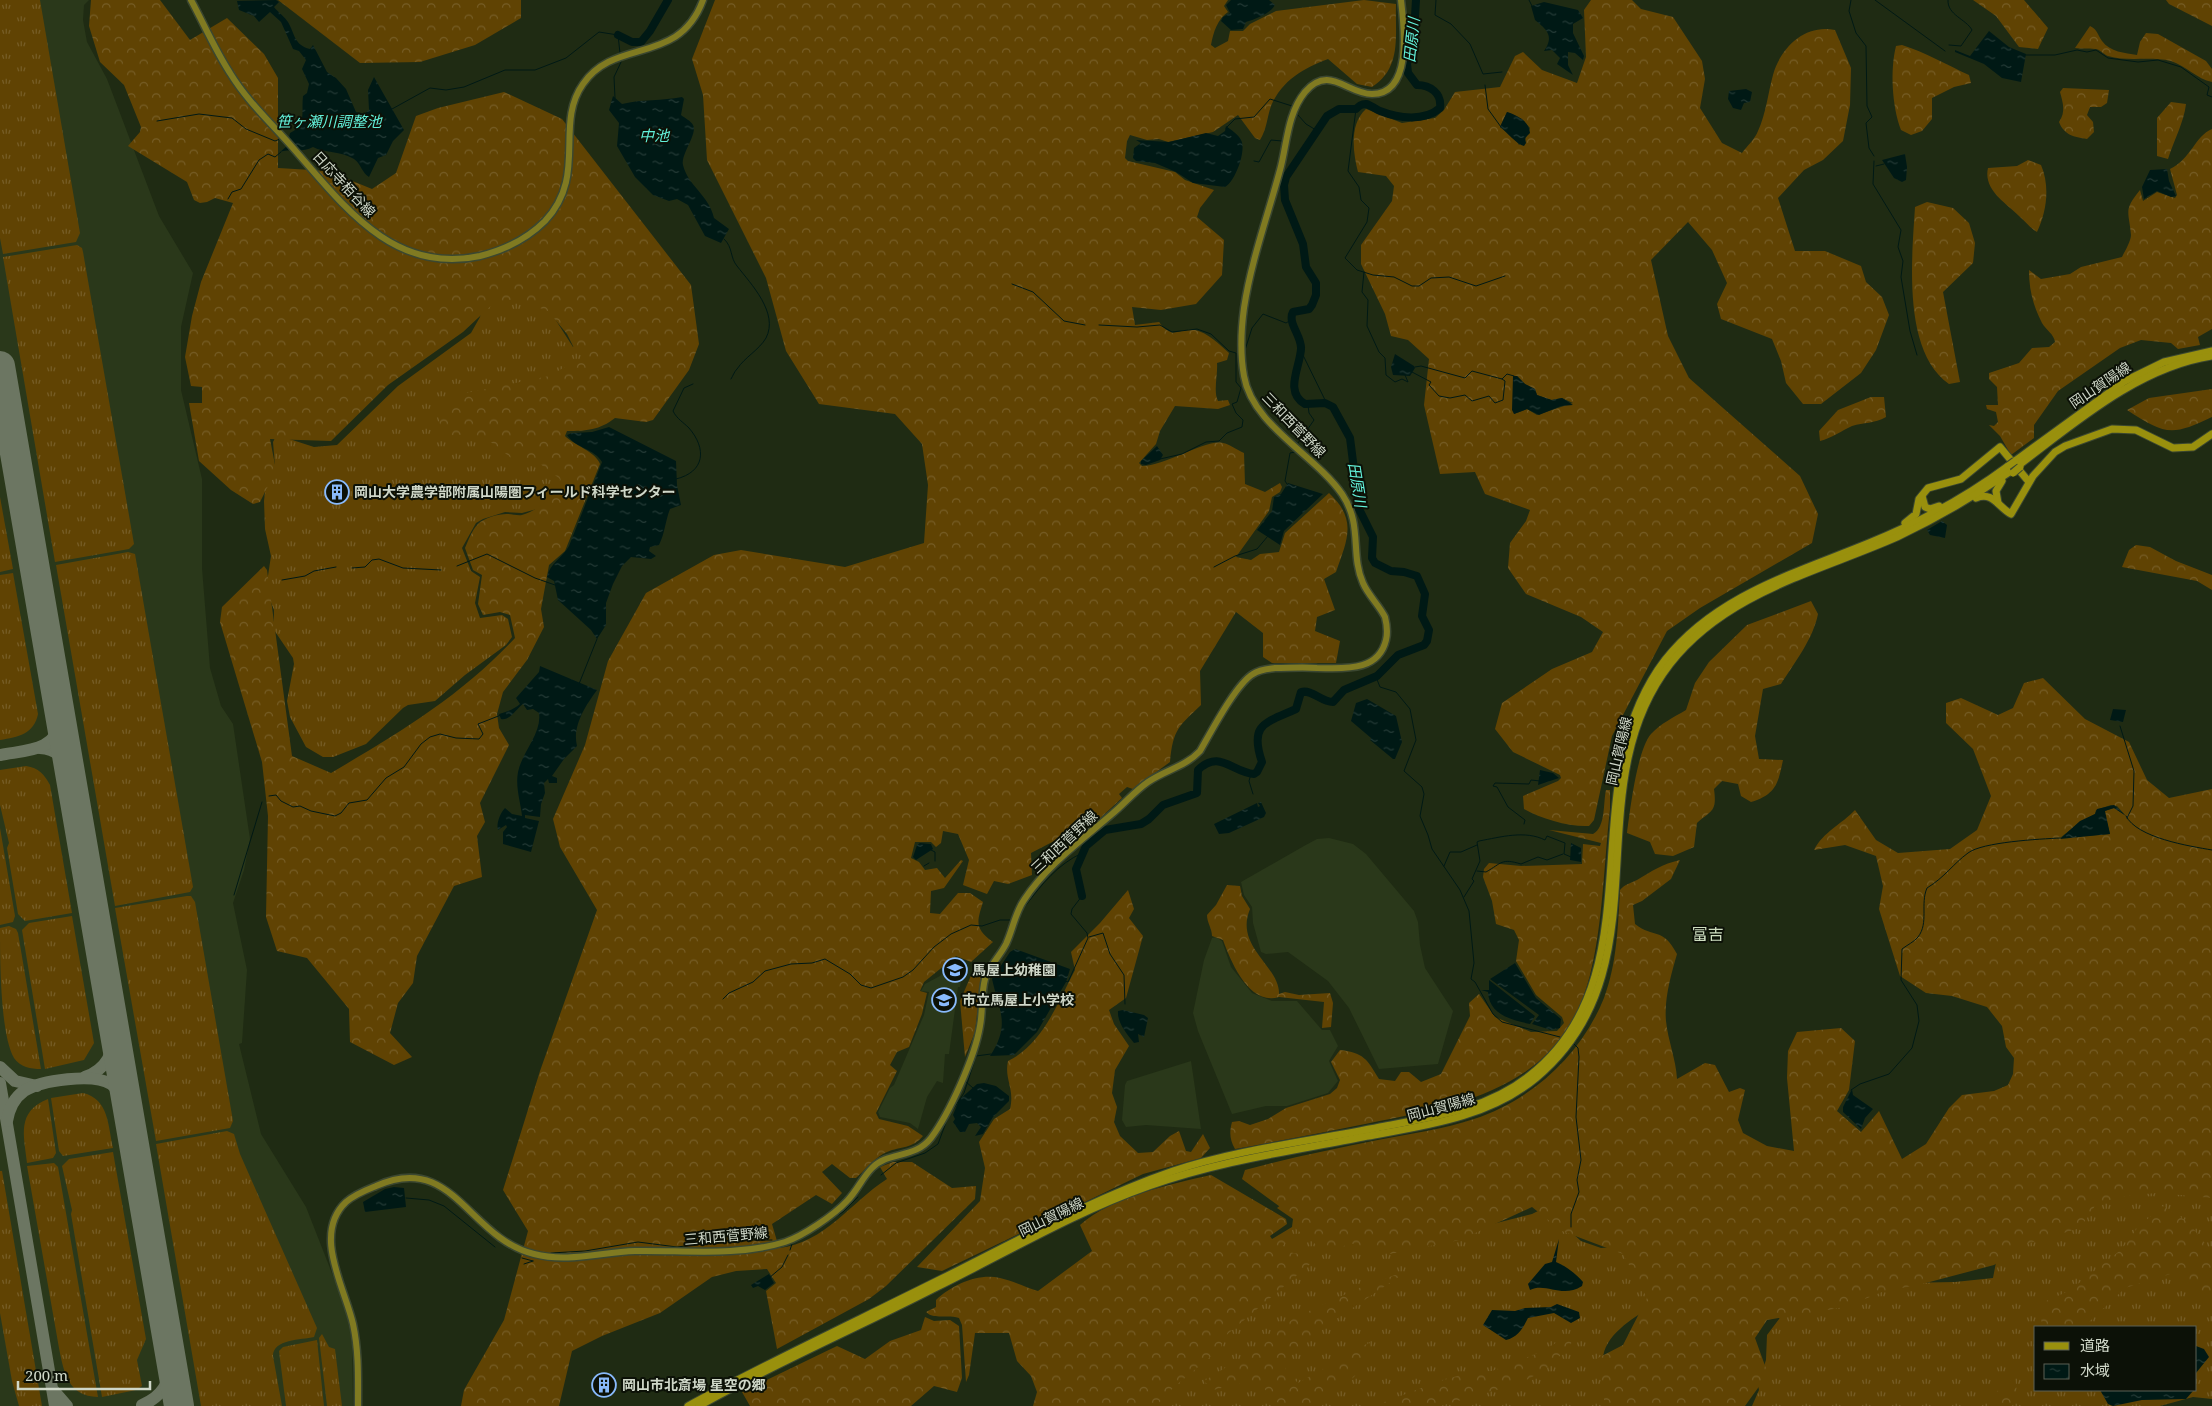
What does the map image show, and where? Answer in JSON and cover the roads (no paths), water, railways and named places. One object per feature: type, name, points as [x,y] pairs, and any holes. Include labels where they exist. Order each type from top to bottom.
[{"type":"main road","name":"日応寺栢谷線","points":[[192,0],[230,74],[246,95],[362,222],[385,240],[406,250],[428,256],[451,258],[476,256],[502,250],[537,228],[560,199],[569,169],[573,104],[582,84],[602,66],[617,58],[655,47],[673,39],[687,28],[697,14],[703,0]]},
{"type":"main road","name":"三和西菅野線","points":[[358,1406],[358,1366],[354,1331],[331,1244],[335,1217],[351,1198],[390,1180],[404,1177],[421,1178],[439,1185],[452,1194],[486,1228],[508,1244],[532,1254],[558,1258],[635,1251],[695,1252],[757,1248],[783,1243],[796,1237],[845,1204],[875,1164],[887,1158],[914,1152],[933,1135],[959,1086],[977,1038],[984,981],[988,971],[1007,941],[1023,901],[1058,862],[1149,781],[1191,760],[1200,751],[1239,688],[1253,674],[1262,669],[1275,668],[1356,668],[1370,662],[1378,655],[1385,644],[1387,626],[1384,617],[1362,582],[1356,528],[1351,510],[1334,484],[1270,422],[1252,401],[1244,379],[1242,337],[1247,292],[1282,165],[1285,142],[1297,105],[1308,88],[1322,81],[1334,80],[1373,94],[1383,91],[1393,84],[1398,78],[1404,43],[1401,0]]},
{"type":"main road","name":"岡山賀陽線","points":[[699,1406],[1056,1228],[1142,1188],[1182,1175],[1238,1161],[1468,1115],[1510,1096],[1539,1072],[1585,1016],[1596,997],[1609,950],[1622,792],[1630,748],[1642,712],[1667,667],[1701,631],[1737,605],[1896,537],[1942,514],[2011,470],[2125,381],[2144,370],[2183,356],[2212,351]]},
{"type":"main road","name":"岡山賀陽線","points":[[2018,464],[2128,386],[2167,368],[2212,356]]},
{"type":"main road","name":"岡山賀陽線","points":[[1942,514],[1949,513],[1983,495],[1990,496],[2011,514],[2029,482],[2060,448],[2112,429],[2136,430],[2173,448],[2193,447],[2212,434]]},
{"type":"main road","points":[[1922,496],[1934,485],[1961,479],[2000,447],[2029,482]]},
{"type":"main road","name":"岡山賀陽線","points":[[1585,1016],[1604,943],[1619,771],[1628,734],[1648,686],[1679,644],[1729,603],[1766,584],[1920,520],[2011,470]]},
{"type":"main road","name":"岡山賀陽線","points":[[1998,503],[1997,486],[2011,470]]},
{"type":"main road","name":"岡山賀陽線","points":[[1922,496],[1923,505],[1930,509],[1937,508],[1970,488],[1981,485]]},
{"type":"main road","name":"岡山賀陽線","points":[[1870,542],[1912,519],[1916,514],[1922,496]]},
{"type":"main road","name":"岡山賀陽線","points":[[688,1406],[1052,1223],[1139,1184],[1180,1169],[1223,1158],[1464,1110],[1508,1091],[1539,1072]]},
{"type":"water","name":"笹ヶ瀬川調整池","points":[[276,0],[279,2],[274,7],[288,22],[298,42],[310,49],[313,45],[327,72],[336,78],[346,89],[356,112],[364,114],[369,110],[368,90],[374,77],[404,130],[393,141],[386,155],[378,158],[369,177],[356,161],[349,156],[313,147],[305,150],[280,152],[287,146],[290,133],[301,122],[303,96],[307,93],[309,84],[302,69],[306,60],[299,51],[293,49],[281,22],[270,12],[259,22],[254,16],[239,10],[237,1],[234,1]]},
{"type":"water","points":[[1231,0],[1269,0],[1275,5],[1266,14],[1246,22],[1243,29],[1231,30],[1221,21],[1223,17],[1230,13],[1226,5]]},
{"type":"water","points":[[1544,2],[1578,10],[1583,18],[1573,24],[1573,33],[1584,56],[1583,60],[1575,53],[1568,52],[1568,65],[1573,75],[1557,64],[1560,58],[1552,50],[1544,51],[1549,41],[1548,33],[1535,20],[1531,6]]},
{"type":"water","points":[[1989,31],[2009,47],[2026,54],[2021,82],[2002,78],[1984,64],[1955,52],[1955,50],[1970,56]]},
{"type":"water","points":[[1746,89],[1752,92],[1750,102],[1744,103],[1741,110],[1733,108],[1728,99],[1729,91]]},
{"type":"water","name":"中池","points":[[613,96],[622,104],[682,97],[684,99],[681,115],[691,122],[694,129],[684,155],[683,165],[689,179],[708,203],[714,218],[729,229],[721,243],[705,236],[688,205],[677,199],[669,201],[653,195],[635,177],[617,146],[619,123],[609,110]]},
{"type":"water","points":[[1507,112],[1525,122],[1529,129],[1530,133],[1525,138],[1526,143],[1524,146],[1515,141],[1500,127]]},
{"type":"water","points":[[1226,126],[1240,138],[1242,151],[1236,173],[1225,187],[1193,183],[1176,172],[1155,163],[1136,161],[1133,158],[1134,148],[1141,143],[1136,140],[1169,142],[1206,133],[1218,136],[1225,131]]},
{"type":"water","points":[[1905,154],[1906,180],[1902,182],[1894,178],[1882,160]]},
{"type":"water","points":[[2167,169],[2169,181],[2176,196],[2171,197],[2157,191],[2144,199],[2142,187],[2150,170]]},
{"type":"water","points":[[1395,354],[1414,366],[1415,368],[1410,376],[1393,375],[1391,367]]},
{"type":"water","points":[[1513,376],[1517,376],[1525,384],[1535,389],[1537,395],[1552,400],[1562,398],[1573,405],[1561,406],[1539,415],[1527,409],[1514,414],[1512,410]]},
{"type":"water","points":[[609,427],[676,461],[677,485],[681,505],[670,509],[659,545],[650,547],[649,551],[656,556],[651,559],[631,557],[622,566],[606,603],[606,625],[597,639],[591,630],[558,600],[554,581],[547,577],[551,568],[569,546],[602,462],[595,454],[575,443],[567,435],[592,432]]},
{"type":"water","points":[[1157,446],[1163,455],[1160,460],[1146,465],[1141,464],[1141,461]]},
{"type":"water","points":[[1288,483],[1323,494],[1284,531],[1280,545],[1257,530],[1272,511],[1274,497],[1281,494]]},
{"type":"water","points":[[1942,521],[1947,525],[1945,538],[1930,535],[1927,530]]},
{"type":"water","points":[[540,666],[597,690],[578,723],[576,731],[577,746],[564,759],[552,776],[557,778],[557,783],[549,783],[548,779],[544,783],[545,793],[541,804],[540,817],[525,815],[525,818],[539,821],[531,852],[503,844],[503,832],[507,827],[506,825],[498,830],[498,825],[500,816],[505,808],[512,814],[522,816],[517,778],[523,757],[538,728],[539,713],[533,709],[527,710],[523,704],[507,718],[501,719],[499,714],[520,704],[516,698],[539,672]]},
{"type":"water","points":[[1367,699],[1396,716],[1402,742],[1395,759],[1370,740],[1371,738],[1351,721],[1356,703]]},
{"type":"water","points":[[2113,709],[2126,710],[2123,722],[2110,720]]},
{"type":"water","points":[[1540,770],[1553,773],[1559,778],[1538,785]]},
{"type":"water","points":[[1261,802],[1266,813],[1264,817],[1229,833],[1219,834],[1214,824],[1257,803],[1258,807],[1260,806],[1258,803]]},
{"type":"water","points":[[2114,805],[2126,816],[2114,808],[2105,811],[2110,834],[2060,839],[2080,821],[2095,814],[2097,809]]},
{"type":"water","points":[[920,843],[931,844],[933,849],[916,860],[913,857],[917,845]]},
{"type":"water","points":[[1571,843],[1581,848],[1581,862],[1570,860]]},
{"type":"water","points":[[1015,949],[1070,969],[1066,982],[1037,1032],[1014,1055],[990,1056],[1002,1026],[1002,1018],[992,979],[1010,952]]},
{"type":"water","points":[[1515,963],[1536,998],[1561,1019],[1560,1028],[1551,1030],[1532,1024],[1539,1015],[1490,979]]},
{"type":"water","points":[[1489,980],[1535,1016],[1530,1024],[1509,1018],[1492,1006],[1488,992],[1481,990],[1489,990]]},
{"type":"water","points":[[1123,1010],[1144,1015],[1148,1018],[1144,1037],[1138,1034],[1139,1042],[1134,1043],[1121,1024],[1118,1011]]},
{"type":"water","points":[[984,1083],[996,1086],[1009,1096],[1009,1101],[993,1117],[983,1134],[975,1136],[981,1127],[977,1123],[969,1124],[965,1132],[960,1132],[953,1122],[955,1119],[953,1115],[959,1100],[977,1084]]},
{"type":"water","points":[[1852,1089],[1853,1095],[1873,1109],[1865,1118],[1861,1129],[1843,1112],[1843,1107]]},
{"type":"water","points":[[394,1187],[404,1188],[406,1207],[365,1212],[363,1202],[385,1189]]},
{"type":"water","points":[[1559,1239],[1556,1262],[1577,1276],[1583,1282],[1582,1286],[1568,1291],[1542,1288],[1530,1290],[1528,1284],[1545,1264],[1552,1262]]},
{"type":"water","points":[[769,1274],[774,1283],[765,1290],[758,1286],[753,1288],[751,1285]]},
{"type":"water","points":[[1557,1304],[1579,1312],[1580,1318],[1571,1323],[1554,1313],[1528,1318],[1517,1334],[1506,1340],[1483,1325],[1492,1310],[1515,1311],[1525,1308],[1551,1307]]},
{"type":"water","points":[[2197,1346],[2204,1349],[2209,1357],[2197,1372]]},
{"type":"water","points":[[2101,1391],[2193,1391],[2186,1399],[2142,1400],[2113,1406],[2108,1404]]},
{"type":"waterway","points":[[618,35],[632,42],[641,42],[650,31],[668,0]]},
{"type":"waterway","name":"田原川","points":[[1082,896],[1076,869],[1086,846],[1105,830],[1141,824],[1163,805],[1197,793],[1198,770],[1213,761],[1226,763],[1254,774],[1262,762],[1257,740],[1259,732],[1268,722],[1296,709],[1301,692],[1309,692],[1324,700],[1333,702],[1344,690],[1377,676],[1398,655],[1424,645],[1427,641],[1429,630],[1422,616],[1425,594],[1417,576],[1391,571],[1375,563],[1372,558],[1373,537],[1359,509],[1350,438],[1333,407],[1325,403],[1305,404],[1295,393],[1294,386],[1301,344],[1293,325],[1292,316],[1293,312],[1309,309],[1312,305],[1316,295],[1316,283],[1306,267],[1303,244],[1285,200],[1284,185],[1286,177],[1327,116],[1339,109],[1356,109],[1360,105],[1366,104],[1380,111],[1403,117],[1419,117],[1440,108],[1437,94],[1431,88],[1417,85],[1408,73],[1407,64],[1414,32],[1416,0]]},
{"type":"waterway","points":[[1436,0],[1435,15],[1451,24],[1470,44],[1483,74],[1502,72]]},
{"type":"waterway","points":[[1529,0],[1532,6]]},
{"type":"waterway","points":[[1851,0],[1849,11],[1856,33],[1866,46],[1867,106],[1872,117],[1866,123],[1869,148],[1874,156]]},
{"type":"waterway","points":[[1875,0],[1945,51]]},
{"type":"waterway","points":[[1948,0],[1950,9],[1972,30],[1961,46],[1949,45]]},
{"type":"waterway","points":[[392,109],[430,88],[446,90],[464,87],[505,70],[535,70],[566,58],[599,32],[618,35],[620,53]]},
{"type":"waterway","points":[[2026,55],[2055,55],[2077,50],[2087,52],[2096,50],[2108,58],[2138,62],[2158,60],[2181,67],[2209,87],[2207,95],[2212,97]]},
{"type":"waterway","points":[[615,98],[614,77],[622,60]]},
{"type":"waterway","points":[[1485,85],[1488,109],[1501,127]]},
{"type":"waterway","points":[[1226,128],[1235,119],[1254,117],[1270,99],[1292,106]]},
{"type":"waterway","points":[[1356,109],[1348,171],[1359,187],[1361,200],[1369,208],[1367,222],[1345,258],[1357,270],[1373,275],[1394,277],[1412,286],[1419,286],[1431,278],[1449,277],[1476,286],[1505,276]]},
{"type":"waterway","points":[[157,121],[199,114],[232,118],[246,129],[275,141],[280,139]]},
{"type":"waterway","points":[[1298,115],[1306,124],[1316,130]]},
{"type":"waterway","points":[[1254,161],[1259,162],[1271,140],[1282,141]]},
{"type":"waterway","points":[[228,199],[232,192],[241,189],[259,160],[268,154],[275,157],[281,152]]},
{"type":"waterway","points":[[1874,161],[1873,184],[1901,230],[1898,247],[1903,261],[1901,277],[1910,331],[1917,355]]},
{"type":"waterway","points":[[1876,166],[1884,164]]},
{"type":"waterway","points":[[724,239],[729,245],[735,263],[762,299],[769,319],[766,338],[740,365],[731,379]]},
{"type":"waterway","points":[[1364,272],[1362,292],[1368,300],[1367,326],[1379,352],[1385,358],[1386,375],[1395,382],[1402,379],[1408,382],[1405,375]]},
{"type":"waterway","points":[[1012,284],[1033,292],[1064,321],[1085,325]]},
{"type":"waterway","points":[[1245,350],[1252,328],[1263,314],[1286,323],[1291,320]]},
{"type":"waterway","points":[[1099,325],[1137,327],[1160,325],[1172,332],[1197,329],[1211,334],[1229,351],[1236,353],[1236,382],[1241,388],[1237,402],[1232,404],[1236,413],[1243,420],[1242,427],[1227,433],[1219,441],[1206,442],[1182,454],[1160,459]]},
{"type":"waterway","points":[[1301,351],[1327,404]]},
{"type":"waterway","points":[[1415,367],[1421,366],[1465,378],[1472,371],[1502,379],[1507,374],[1514,376]]},
{"type":"waterway","points":[[1412,372],[1431,382],[1429,385],[1439,396],[1450,398],[1465,395],[1472,401],[1489,396],[1495,403],[1503,400],[1505,381],[1502,379]]},
{"type":"waterway","points":[[676,479],[686,476],[693,471],[700,459],[699,444],[695,436],[673,411],[684,388],[693,384]]},
{"type":"waterway","points":[[1298,443],[1314,420],[1309,413],[1308,405]]},
{"type":"waterway","points":[[1287,484],[1285,481],[1290,453],[1295,452]]},
{"type":"waterway","points":[[1214,567],[1235,556],[1257,549],[1268,536]]},
{"type":"waterway","points":[[457,566],[487,554],[535,578],[555,585]]},
{"type":"waterway","points":[[352,568],[365,567],[372,560],[379,559],[403,568],[441,570]]},
{"type":"waterway","points":[[282,580],[336,567]]},
{"type":"waterway","points":[[579,684],[597,639]]},
{"type":"waterway","points":[[1376,677],[1380,687],[1396,692],[1410,709],[1416,740],[1404,771],[1422,787],[1424,794],[1420,816],[1432,849],[1460,890],[1469,911],[1474,963],[1471,979],[1475,982],[1493,1014],[1502,1022],[1560,1037]]},
{"type":"waterway","points":[[269,796],[276,795],[281,801],[293,807],[300,806],[311,811],[335,816],[341,813],[349,803],[367,800],[386,778],[404,767],[421,744],[430,737],[440,734],[456,738],[479,739],[483,734],[478,724],[501,715]]},
{"type":"waterway","points":[[2120,726],[2134,771],[2133,806],[2127,818]]},
{"type":"waterway","points":[[1251,774],[1249,781],[1253,794]]},
{"type":"waterway","points":[[1524,824],[1525,820],[1508,807],[1497,787],[1493,786],[1495,783],[1529,784],[1531,780],[1540,781]]},
{"type":"waterway","points":[[234,895],[262,802]]},
{"type":"waterway","points":[[2126,816],[2132,824],[2141,830],[2164,840],[2212,850]]},
{"type":"waterway","points":[[1464,897],[1474,881],[1472,879],[1480,861],[1477,842],[1479,841],[1521,835],[1529,835],[1545,840],[1547,836],[1565,843],[1564,854],[1571,857]]},
{"type":"waterway","points":[[1851,1090],[1860,1084],[1889,1074],[1912,1048],[1919,1021],[1917,1005],[1901,980],[1902,949],[1916,939],[1921,932],[1927,888],[1975,849],[2012,842],[2060,838]]},
{"type":"waterway","points":[[1444,866],[1450,852],[1461,852],[1477,845]]},
{"type":"waterway","points":[[931,850],[935,852],[935,861]]},
{"type":"waterway","points":[[1026,905],[1058,869],[1082,853]]},
{"type":"waterway","points":[[1477,871],[1486,872],[1499,864],[1509,861],[1521,864],[1538,857],[1547,860],[1563,854]]},
{"type":"waterway","points":[[924,866],[929,863]]},
{"type":"waterway","points":[[1065,981],[1068,982],[1088,938],[1087,933],[1071,914],[1072,909],[1082,896]]},
{"type":"waterway","points":[[723,999],[729,993],[753,982],[765,971],[791,964],[812,963],[825,959],[850,974],[861,985],[871,988],[903,977],[913,970],[934,947],[951,934],[971,925],[982,926],[1000,920],[1011,920]]},
{"type":"waterway","points":[[1089,937],[1103,933],[1110,954],[1124,975],[1125,1004]]},
{"type":"waterway","points":[[1571,1227],[1571,1214],[1579,1192],[1577,1180],[1581,1160],[1576,1117],[1579,1057],[1578,1048],[1573,1043]]},
{"type":"waterway","points":[[881,1175],[896,1163],[925,1153],[938,1144],[948,1117],[964,1093],[976,1056],[991,1054]]},
{"type":"waterway","points":[[966,1082],[973,1088]]},
{"type":"waterway","points":[[790,1244],[843,1212],[858,1197]]},
{"type":"waterway","points":[[406,1198],[429,1200],[444,1206],[495,1247]]},
{"type":"waterway","points":[[551,1253],[585,1251],[638,1242],[677,1247],[733,1240],[772,1240]]},
{"type":"waterway","points":[[790,1250],[792,1244]]},
{"type":"waterway","points":[[769,1278],[782,1267],[788,1255]]},
{"type":"waterway","points":[[522,1258],[533,1261]]},
{"type":"waterway","points":[[524,1264],[533,1261]]},
{"type":"place","name":"岡山大学農学部附属山陽圏フィールド科学センター","points":[[337,492]]},
{"type":"place","name":"馬屋上幼稚園","points":[[955,970]]},
{"type":"place","name":"市立馬屋上小学校","points":[[944,1000]]},
{"type":"place","name":"岡山市北斎場 星空の郷","points":[[604,1385]]},
{"type":"district","name":"富吉","points":[[1708,934]]}]
